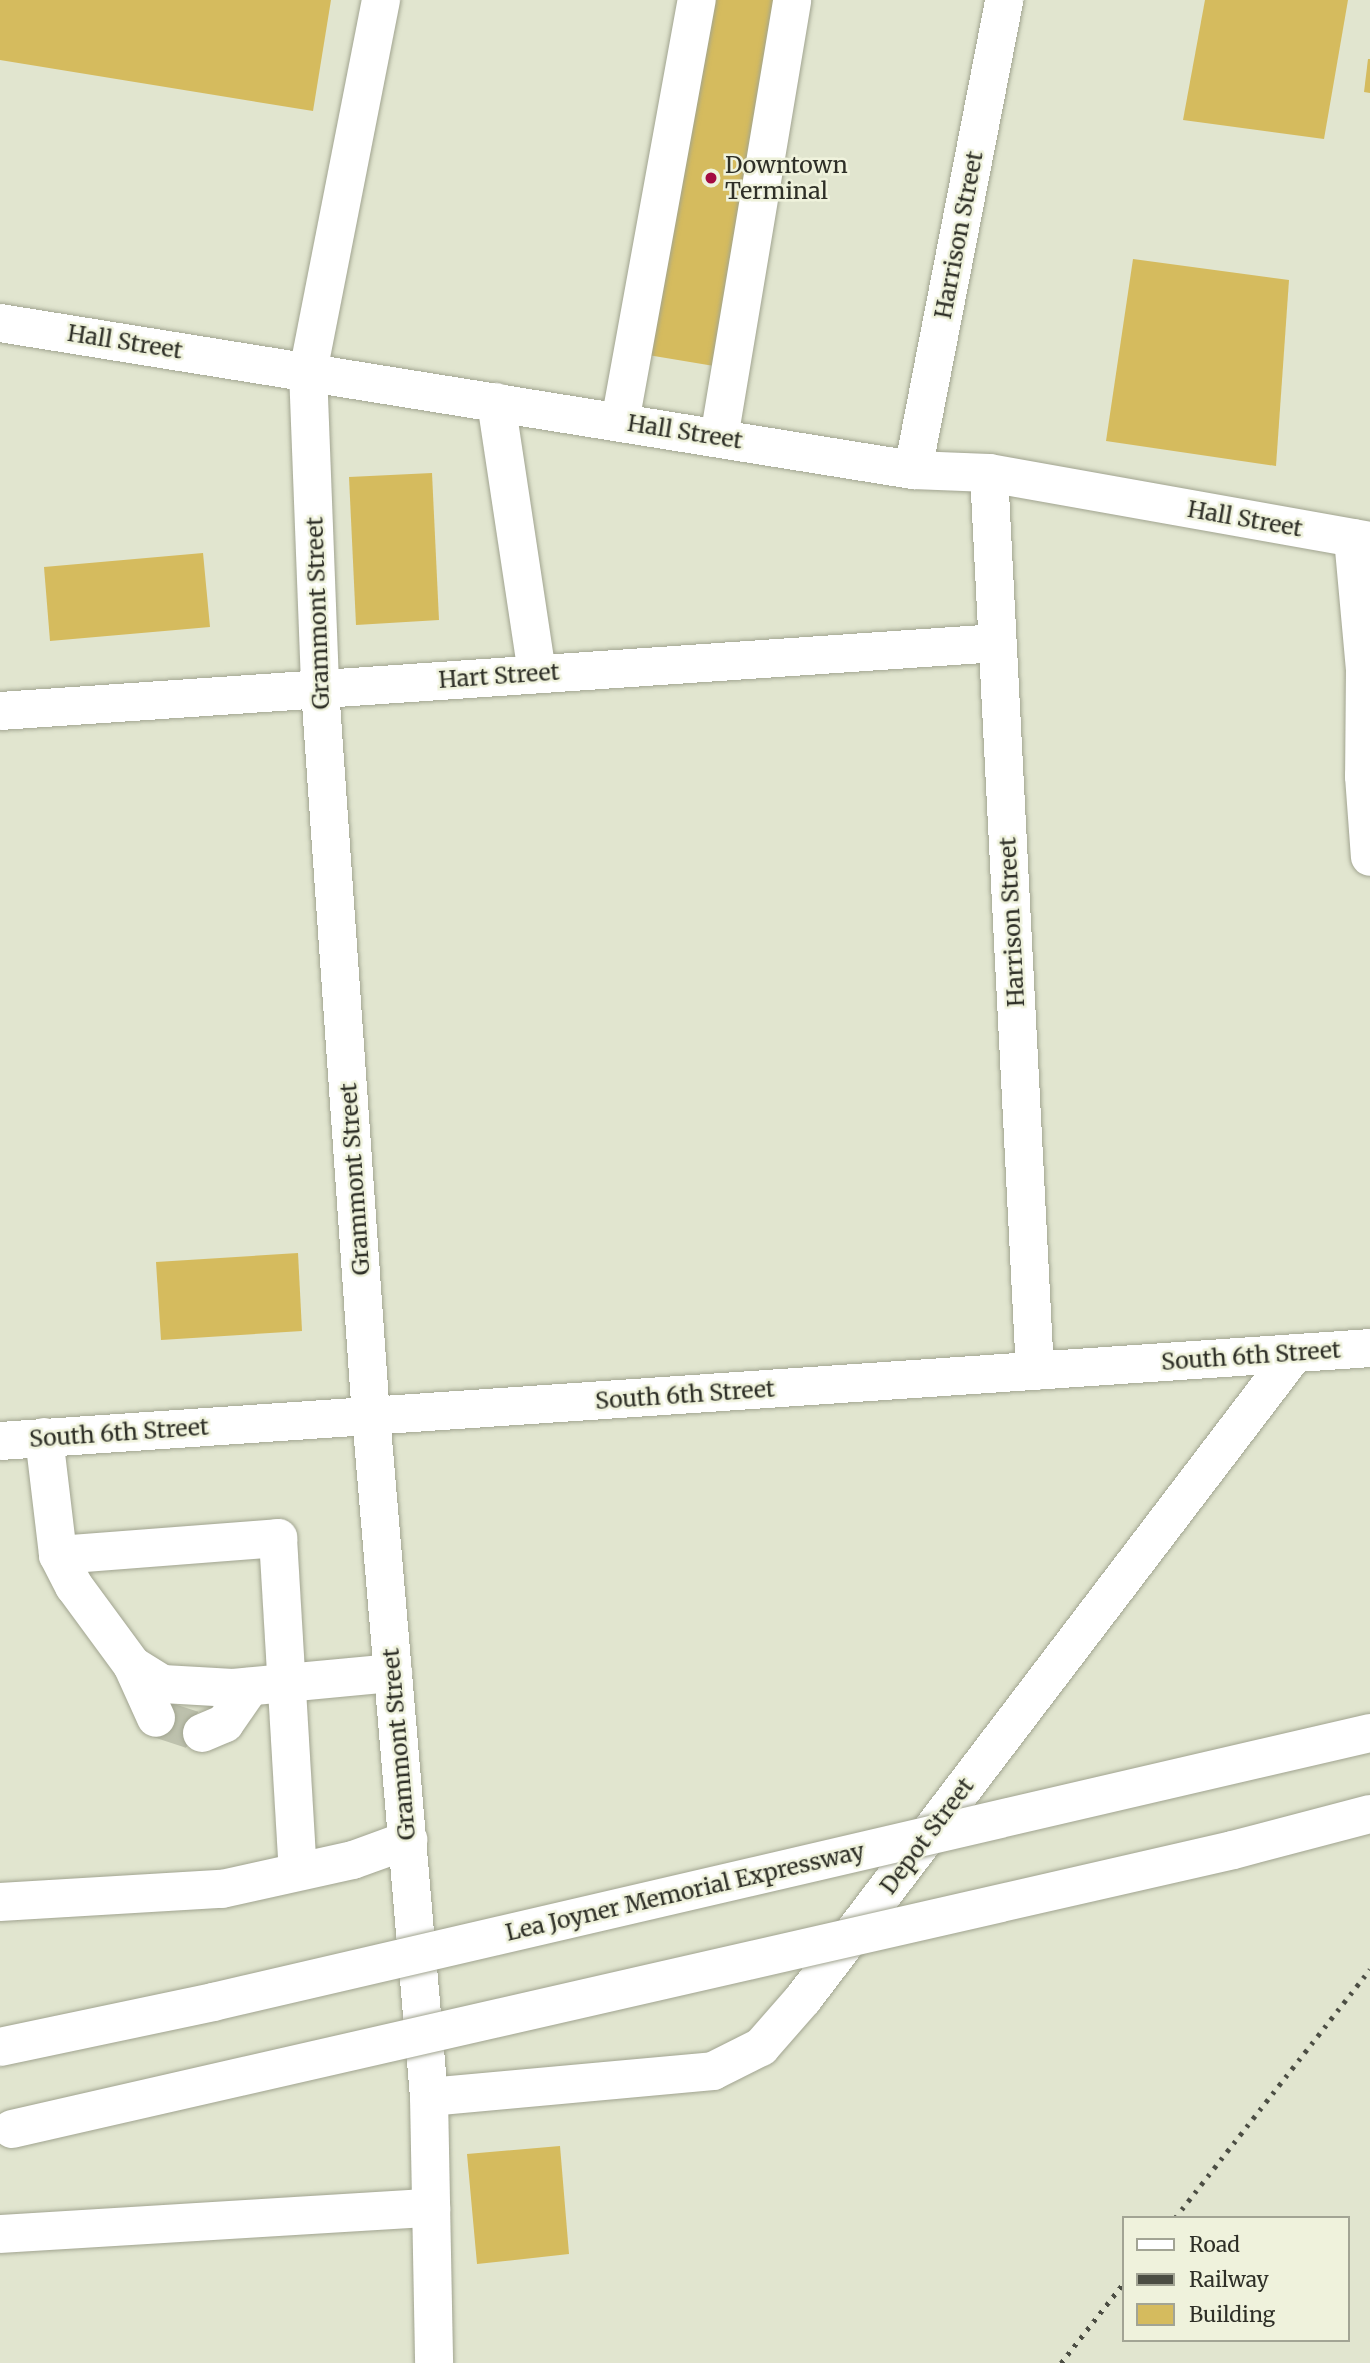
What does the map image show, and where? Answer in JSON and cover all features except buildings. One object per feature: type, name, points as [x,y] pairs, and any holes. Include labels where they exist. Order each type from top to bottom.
[{"type":"street","name":"Grammont Street","points":[[381,0],[308,371],[320,689],[371,1416],[429,2097],[434,2363]]},
{"type":"street","points":[[620,422],[697,0]]},
{"type":"street","points":[[719,438],[792,0]]},
{"type":"street","name":"Harrison Street","points":[[913,470],[1004,0]]},
{"type":"street","name":"Hall Street","points":[[0,323],[913,470],[989,473],[1362,539]]},
{"type":"street","points":[[496,402],[537,674]]},
{"type":"street","name":"Harrison Street","points":[[989,473],[1035,1371]]},
{"type":"street","points":[[1362,539],[1368,669],[1367,776],[1370,857]]},
{"type":"street","name":"Hart Street","points":[[0,711],[998,643]]},
{"type":"street","name":"South 6th Street","points":[[0,1441],[1370,1348]]},
{"type":"street","name":"Depot Street","points":[[429,2097],[713,2071],[761,2047],[811,1988],[1294,1354]]},
{"type":"street","points":[[44,1437],[58,1555],[74,1586],[132,1665],[156,1718]]},
{"type":"street","points":[[58,1555],[278,1538],[298,1870]]},
{"type":"street","points":[[132,1665],[163,1684],[250,1687],[393,1673]]},
{"type":"street","points":[[202,1733],[225,1723],[250,1687]]},
{"type":"street","name":"Lea Joyner Memorial Expressway","points":[[0,2048],[1370,1733]]},
{"type":"street","points":[[12,2129],[1233,1850],[1370,1814]]},
{"type":"street","points":[[0,1902],[222,1889],[269,1881],[298,1870],[353,1860],[408,1840]]},
{"type":"street","points":[[0,2234],[431,2208]]},
{"type":"tunnel","points":[[156,1718],[202,1733]]},
{"type":"railway","points":[[1177,2216],[1370,1969]]},
{"type":"railway","points":[[1061,2363],[1122,2285]]},
{"type":"place","name":"Downtown Terminal","points":[[711,178]]}]
